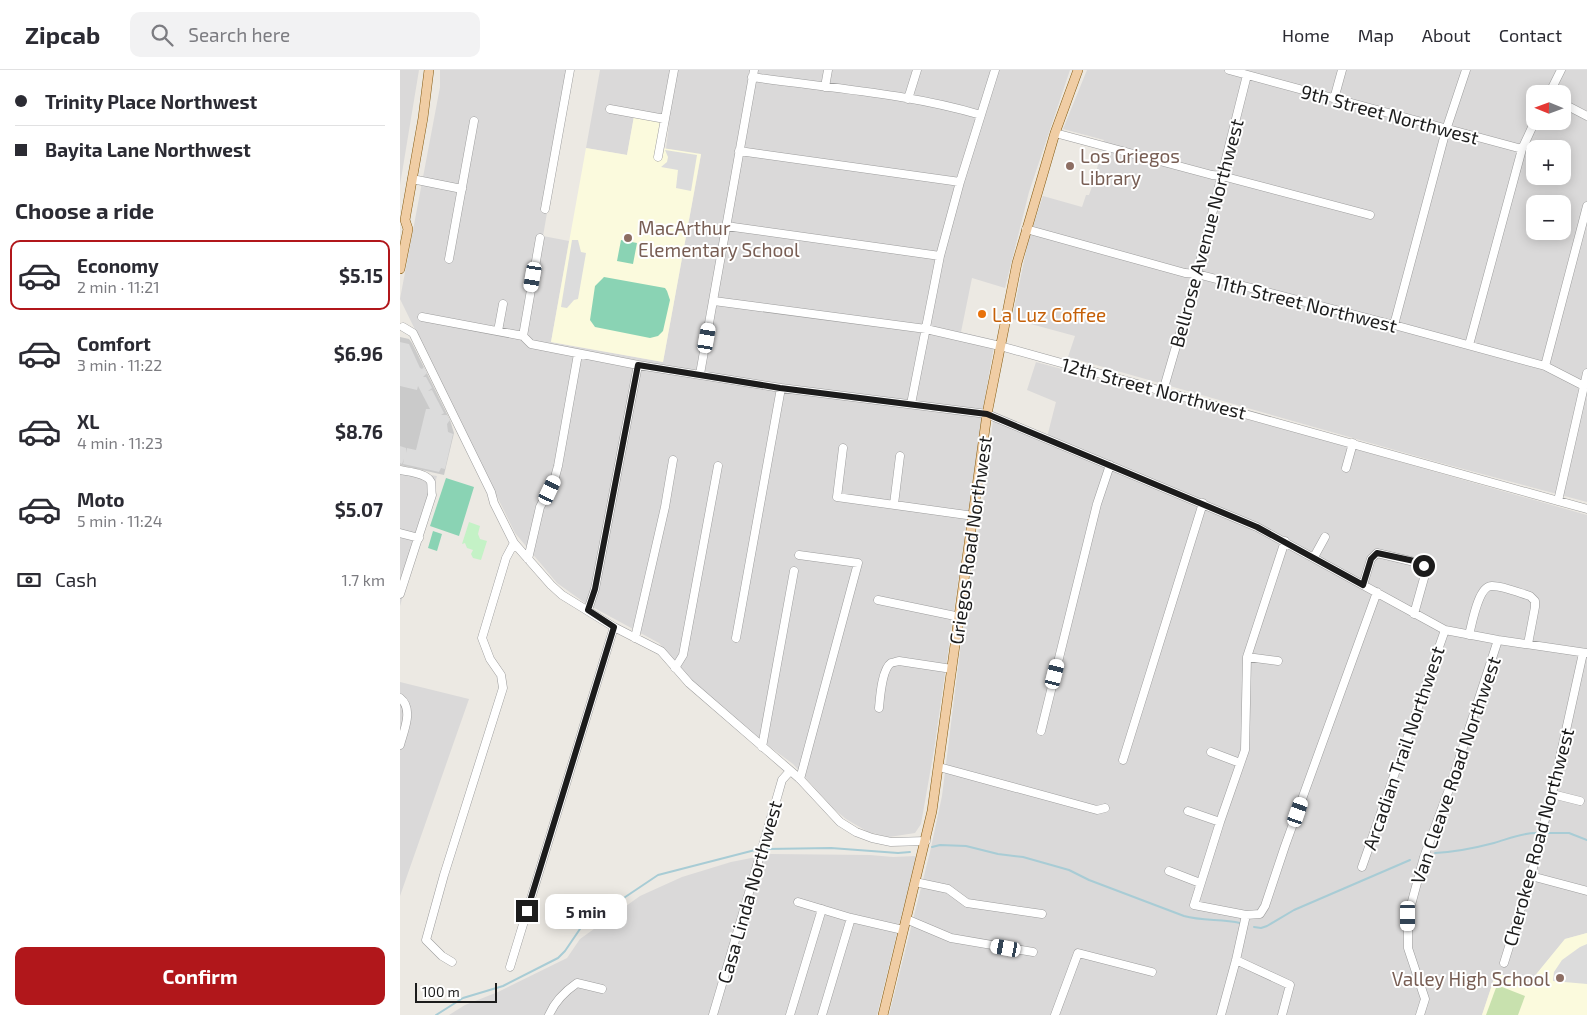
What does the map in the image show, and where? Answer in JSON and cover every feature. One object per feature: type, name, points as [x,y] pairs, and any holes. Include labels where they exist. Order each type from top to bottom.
[{"type":"main road","points":[[400,269],[408,229],[402,222],[412,179],[429,70]]},
{"type":"main road","name":"Griegos Road Northwest","points":[[883,1015],[926,841],[939,766],[987,414],[1000,346],[1026,229],[1055,133],[1078,70]]},
{"type":"street","points":[[545,209],[570,70]]},
{"type":"street","points":[[658,156],[674,70]]},
{"type":"street","points":[[824,87],[828,70]]},
{"type":"street","points":[[908,99],[917,70]]},
{"type":"street","points":[[911,404],[940,256],[960,182],[995,70]]},
{"type":"street","name":"9th Street Northwest","points":[[1229,70],[1522,149]]},
{"type":"street","points":[[1334,99],[1342,70]]},
{"type":"street","points":[[1394,325],[1446,130],[1466,70]]},
{"type":"street","points":[[1554,85],[1561,70]]},
{"type":"street","points":[[700,374],[753,74],[948,106],[981,115]]},
{"type":"street","name":"Bellrose Avenue Northwest","points":[[1163,391],[1196,274],[1247,75]]},
{"type":"street","points":[[1571,108],[1587,116]]},
{"type":"street","points":[[610,109],[665,119]]},
{"type":"street","points":[[449,259],[474,122]]},
{"type":"street","points":[[1469,345],[1522,149],[1531,130]]},
{"type":"street","points":[[1055,133],[1370,215]]},
{"type":"street","points":[[739,151],[960,182]]},
{"type":"street","points":[[412,179],[462,189]]},
{"type":"street","points":[[1545,366],[1587,206]]},
{"type":"street","points":[[726,226],[940,256]]},
{"type":"street","name":"11th Street Northwest","points":[[1026,229],[1185,273],[1196,274],[1394,325],[1545,366],[1584,386]]},
{"type":"street","points":[[523,336],[540,238]]},
{"type":"street","name":"12th Street Northwest","points":[[714,301],[926,330],[1000,346],[1587,509]]},
{"type":"street","points":[[498,331],[504,304]]},
{"type":"street","points":[[422,317],[523,336],[531,344],[638,365],[780,388],[987,414],[1257,527],[1445,630],[1585,653]]},
{"type":"street","points":[[403,327],[413,333],[514,543],[550,585],[562,595],[614,627],[661,651],[689,683],[800,779],[840,822],[856,832],[872,838],[891,842],[926,841]]},
{"type":"street","points":[[528,559],[538,514],[554,481],[558,466],[578,354]]},
{"type":"street","points":[[588,610],[595,589],[638,365]]},
{"type":"street","points":[[1558,501],[1587,373]]},
{"type":"street","points":[[736,638],[780,388]]},
{"type":"street","points":[[1346,468],[1353,443]]},
{"type":"street","points":[[843,448],[836,497],[974,516]]},
{"type":"street","points":[[894,504],[900,456]]},
{"type":"street","points":[[635,638],[663,515],[673,460]]},
{"type":"street","points":[[1041,731],[1097,504],[1110,465]]},
{"type":"street","points":[[676,668],[683,655],[718,466]]},
{"type":"street","points":[[400,470],[421,474],[427,478],[431,482],[432,495],[400,594]]},
{"type":"street","points":[[1123,760],[1203,504]]},
{"type":"street","points":[[400,533],[419,538]]},
{"type":"street","points":[[1314,557],[1325,537]]},
{"type":"street","points":[[1285,541],[1246,657],[1245,750],[1194,905],[1246,915],[1260,914],[1265,906],[1377,592]]},
{"type":"street","points":[[452,962],[442,956],[426,940],[444,875],[503,688],[501,675],[490,659],[482,638],[506,558],[514,543]]},
{"type":"street","points":[[1363,585],[1371,559],[1377,553],[1419,562],[1426,571],[1414,614]]},
{"type":"street","points":[[799,555],[858,563],[800,779]]},
{"type":"street","points":[[762,747],[794,571]]},
{"type":"street","points":[[1469,635],[1480,594],[1485,588],[1492,586],[1530,596],[1534,601],[1535,607],[1528,644]]},
{"type":"street","points":[[878,600],[960,617]]},
{"type":"street","points":[[510,967],[614,627]]},
{"type":"street","name":"Arcadian Trail Northwest","points":[[1362,866],[1445,630]]},
{"type":"street","name":"Van Cleave Road Northwest","points":[[1420,1015],[1425,999],[1408,948],[1408,916],[1424,857],[1451,784],[1498,640]]},
{"type":"street","name":"Cherokee Road Northwest","points":[[1504,963],[1531,876],[1585,653]]},
{"type":"street","points":[[1246,657],[1278,661]]},
{"type":"street","points":[[879,708],[884,676],[891,663],[899,661],[952,669]]},
{"type":"street","points":[[400,698],[406,703],[407,714],[400,745]]},
{"type":"street","points":[[1211,752],[1240,763]]},
{"type":"street","points":[[939,766],[1097,810],[1105,808]]},
{"type":"street","name":"Casa Linda Northwest","points":[[713,1015],[782,780],[790,771]]},
{"type":"street","points":[[1552,794],[1580,801]]},
{"type":"street","points":[[1188,811],[1220,822]]},
{"type":"street","points":[[1169,871],[1200,883]]},
{"type":"street","points":[[1531,876],[1587,891]]},
{"type":"street","points":[[916,882],[948,889],[967,903],[1042,914]]},
{"type":"street","points":[[798,902],[851,918],[903,930]]},
{"type":"street","points":[[790,1015],[822,909]]},
{"type":"street","points":[[1221,1015],[1246,915]]},
{"type":"street","points":[[822,1015],[851,918]]},
{"type":"street","points":[[906,919],[951,938],[1033,952]]},
{"type":"street","points":[[1055,1015],[1078,953],[1152,972]]},
{"type":"street","points":[[1236,960],[1290,985],[1282,1015]]},
{"type":"street","points":[[549,1015],[555,1002],[577,983],[602,989]]},
{"type":"shaded area","points":[[400,70],[419,70],[400,185]]},
{"type":"shaded area","points":[[440,70],[572,70],[543,236],[569,241],[551,342],[663,362],[701,155],[666,149],[669,124],[634,117],[627,155],[586,148],[600,70],[1070,70],[1029,192],[1005,288],[972,278],[961,332],[995,340],[983,409],[934,750],[921,824],[915,833],[889,837],[868,832],[846,819],[834,809],[793,764],[758,738],[694,683],[659,643],[585,603],[557,583],[515,533],[400,299],[440,87]]},
{"type":"shaded area","points":[[1087,70],[1587,70],[1587,502],[1437,462],[1068,357],[1075,336],[1012,319],[1029,237],[1043,196],[1082,207],[1094,181],[1104,140],[1063,129]]},
{"type":"shaded area","name":"MacArthur Elementary School","points":[[634,116],[661,121],[656,147],[701,154],[663,362],[551,342],[586,148],[627,155]]},
{"type":"shaded area","points":[[665,150],[697,155],[691,191],[676,188],[678,170],[661,167],[667,162],[668,157]]},
{"type":"shaded area","points":[[572,240],[578,240],[581,252],[586,253],[578,299],[574,300],[567,308],[561,307]]},
{"type":"shaded area","points":[[400,337],[409,339],[412,343],[450,420],[454,433],[444,475],[400,465]]},
{"type":"shaded area","points":[[400,342],[409,344],[420,368],[424,367],[427,373],[423,377],[426,377],[432,388],[428,391],[432,390],[444,413],[441,415],[447,415],[450,420],[447,424],[448,432],[453,434],[445,469],[441,468],[439,472],[403,464],[404,459],[402,464],[400,463],[400,446],[406,448],[406,453],[407,448],[416,450],[426,409],[430,409],[418,386],[417,390],[400,386]]},
{"type":"shaded area","points":[[1036,362],[1320,439],[1587,515],[1587,933],[1565,939],[1529,983],[1496,973],[1482,1015],[889,1015],[930,852],[942,796],[965,611],[982,510],[993,420],[1046,441],[1056,402],[1027,390]]},
{"type":"shaded area","points":[[400,470],[437,476],[400,606]]},
{"type":"shaded area","points":[[400,682],[469,699],[400,896]]},
{"type":"shaded area","points":[[771,854],[916,856],[877,1015],[449,1015],[465,1005],[498,992],[567,958],[580,939],[640,896],[682,877],[731,862]]},
{"type":"shaded area","name":"Valley High School","points":[[1587,933],[1587,1015],[1482,1015],[1496,973],[1529,983],[1565,939]]},
{"type":"shaded area","points":[[1587,944],[1587,984],[1553,981],[1554,972],[1562,960]]},
{"type":"green space","points":[[621,240],[637,243],[633,264],[617,261]]},
{"type":"green space","points":[[604,277],[665,288],[670,300],[663,331],[658,336],[650,338],[595,327],[590,320],[595,286]]},
{"type":"green space","points":[[446,478],[474,487],[459,536],[430,526]]},
{"type":"green space","points":[[469,522],[480,526],[478,534],[480,539],[487,541],[481,560],[473,558],[471,554],[473,550],[467,548],[465,543],[462,544]]},
{"type":"green space","points":[[433,531],[442,534],[437,551],[428,548]]},
{"type":"green space","points":[[1497,985],[1525,996],[1518,1015],[1486,1015]]},
{"type":"waterway","points":[[1435,853],[1472,848],[1520,835],[1536,833]]},
{"type":"waterway","points":[[1545,833],[1569,833],[1587,840]]},
{"type":"waterway","points":[[932,847],[940,845],[966,846],[998,854],[1023,857],[1069,870],[1089,880],[1184,916],[1240,923]]},
{"type":"waterway","points":[[767,849],[831,848],[898,853],[910,852]]},
{"type":"waterway","points":[[436,1015],[463,998],[503,986],[558,958],[582,926],[658,875],[759,849]]},
{"type":"waterway","points":[[1254,927],[1261,928],[1267,926],[1294,910],[1410,860]]},
{"type":"place","name":"Los Griegos Library","points":[[1070,166]]},
{"type":"place","name":"MacArthur Elementary School","points":[[628,238]]},
{"type":"place","name":"La Luz Coffee","points":[[982,314]]},
{"type":"place","name":"Valley High School","points":[[1560,978]]},
{"type":"route","points":[[527,911],[614,627],[588,610],[595,589],[638,365],[780,388],[987,414],[1257,527],[1363,585],[1371,559],[1377,553],[1419,562],[1424,566]]}]
